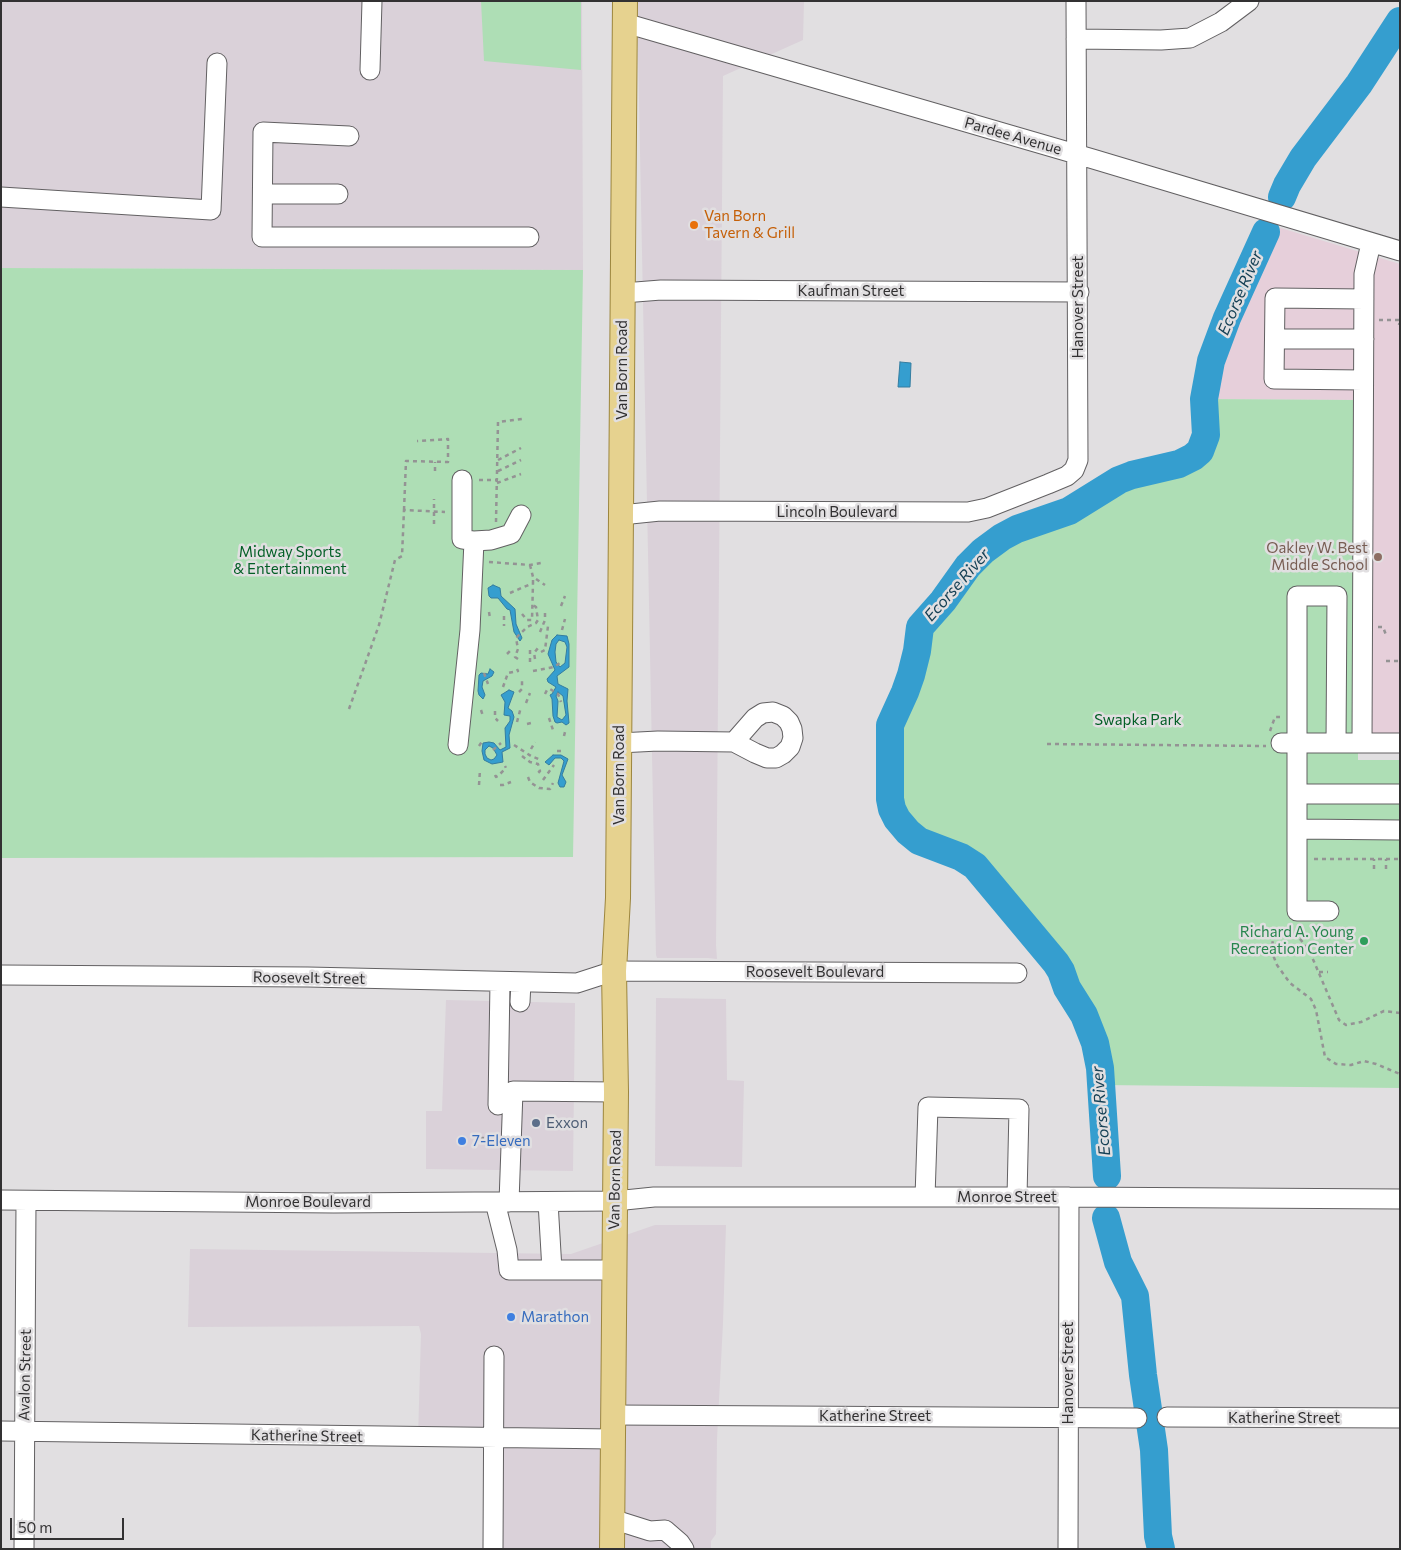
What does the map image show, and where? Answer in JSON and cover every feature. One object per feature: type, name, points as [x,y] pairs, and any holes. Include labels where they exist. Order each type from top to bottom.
[{"type":"main road","name":"Van Born Road","points":[[612,1549],[616,1092],[614,971],[618,898],[625,12]]},
{"type":"street","points":[[370,70],[372,1]]},
{"type":"street","name":"Hanover Street","points":[[1076,1],[1078,460]]},
{"type":"street","points":[[1076,39],[1161,40],[1190,38],[1221,22],[1249,1]]},
{"type":"street","name":"Pardee Avenue","points":[[625,12],[1076,154],[1400,251]]},
{"type":"street","points":[[1,197],[210,210],[217,63]]},
{"type":"street","points":[[349,136],[263,132],[262,237],[529,237]]},
{"type":"street","points":[[263,194],[338,194]]},
{"type":"street","points":[[1362,743],[1364,274],[1371,243]]},
{"type":"street","name":"Kaufman Street","points":[[623,293],[661,290],[1078,292]]},
{"type":"street","points":[[1364,299],[1276,298],[1274,379],[1364,380]]},
{"type":"street","points":[[1275,338],[1364,339]]},
{"type":"street","name":"Lincoln Boulevard","points":[[621,515],[660,512],[968,512],[987,508],[1067,476],[1074,470],[1078,460]]},
{"type":"street","points":[[462,480],[462,539],[474,541],[491,540],[511,534],[521,514]]},
{"type":"street","points":[[458,745],[470,630],[474,541]]},
{"type":"street","points":[[1328,910],[1297,911],[1298,794],[1290,743],[1297,596],[1337,596],[1336,743]]},
{"type":"street","points":[[619,743],[658,740],[734,742]]},
{"type":"street","points":[[1290,743],[1400,744]]},
{"type":"street","points":[[1298,794],[1400,794]]},
{"type":"street","points":[[1298,829],[1400,830]]},
{"type":"street","name":"Roosevelt Boulevard","points":[[614,971],[1017,973]]},
{"type":"street","name":"Roosevelt Street","points":[[1,975],[290,977],[577,983],[614,971]]},
{"type":"street","points":[[498,1105],[500,982]]},
{"type":"street","points":[[520,1002],[521,982]]},
{"type":"street","points":[[614,1270],[509,1270],[502,1202],[514,1091],[616,1092]]},
{"type":"street","points":[[925,1197],[928,1107],[1020,1109],[1017,1197]]},
{"type":"street","name":"Monroe Street","points":[[615,1201],[654,1197],[1400,1199]]},
{"type":"street","name":"Hanover Street","points":[[1068,1549],[1068,1418],[1078,1197]]},
{"type":"street","name":"Monroe Boulevard","points":[[1,1200],[615,1201]]},
{"type":"street","name":"Avalon Street","points":[[24,1549],[26,1201]]},
{"type":"street","points":[[548,1202],[552,1270]]},
{"type":"street","points":[[493,1549],[494,1356]]},
{"type":"street","name":"Katherine Street","points":[[613,1415],[1137,1418]]},
{"type":"street","name":"Katherine Street","points":[[1168,1417],[1400,1418]]},
{"type":"street","name":"Katherine Street","points":[[1,1432],[613,1439]]},
{"type":"street","points":[[612,1519],[650,1531],[655,1540],[666,1530],[684,1549]]},
{"type":"path","points":[[495,538],[498,422],[522,419]]},
{"type":"path","points":[[349,709],[379,625],[395,560],[402,556],[406,461],[448,462],[448,439],[417,441]]},
{"type":"path","points":[[498,460],[521,448]]},
{"type":"path","points":[[498,471],[521,460]]},
{"type":"path","points":[[435,462],[435,471]]},
{"type":"path","points":[[497,483],[521,474]]},
{"type":"path","points":[[434,500],[434,524]]},
{"type":"path","points":[[404,510],[462,513]]},
{"type":"path","points":[[473,560],[530,565],[541,563]]},
{"type":"path","points":[[522,614],[527,620],[532,620],[533,577],[530,565]]},
{"type":"path","points":[[533,577],[545,585]]},
{"type":"path","points":[[510,593],[533,583]]},
{"type":"path","points":[[561,606],[565,596]]},
{"type":"path","points":[[518,659],[515,657],[518,649],[516,638],[527,627],[538,620],[536,606],[533,604]]},
{"type":"path","points":[[489,612],[490,618]]},
{"type":"path","points":[[540,632],[545,620],[545,613]]},
{"type":"path","points":[[504,616],[504,626]]},
{"type":"path","points":[[562,630],[565,619]]},
{"type":"path","points":[[541,652],[544,650],[548,626]]},
{"type":"path","points":[[530,648],[530,662]]},
{"type":"path","points":[[535,659],[534,653],[538,648]]},
{"type":"path","points":[[1386,661],[1400,661]]},
{"type":"path","points":[[533,671],[554,667],[559,664]]},
{"type":"path","points":[[503,688],[508,673],[518,671],[517,669]]},
{"type":"path","points":[[485,673],[488,684]]},
{"type":"path","points":[[519,692],[522,688],[522,681]]},
{"type":"path","points":[[545,694],[547,690],[552,691],[558,694],[561,702]]},
{"type":"path","points":[[526,702],[530,694]]},
{"type":"path","points":[[517,722],[521,707]]},
{"type":"path","points":[[481,710],[483,716]]},
{"type":"path","points":[[495,711],[495,718],[498,721]]},
{"type":"path","points":[[549,718],[554,733]]},
{"type":"path","points":[[526,724],[531,723]]},
{"type":"path","points":[[564,736],[565,732]]},
{"type":"path","points":[[479,746],[483,740]]},
{"type":"path","points":[[531,749],[536,742]]},
{"type":"path","points":[[494,750],[501,743]]},
{"type":"path","points":[[1047,744],[1279,746],[1290,743]]},
{"type":"path","points":[[514,745],[541,760]]},
{"type":"path","points":[[557,751],[563,752]]},
{"type":"path","points":[[522,756],[530,762],[538,764],[540,771],[537,774]]},
{"type":"path","points":[[543,780],[554,765]]},
{"type":"path","points":[[496,777],[503,772],[506,768],[505,766]]},
{"type":"path","points":[[479,785],[480,770]]},
{"type":"path","points":[[528,777],[530,782],[539,788],[550,789],[553,783]]},
{"type":"path","points":[[500,785],[511,782]]},
{"type":"path","points":[[1309,859],[1400,859]]},
{"type":"path","points":[[1374,859],[1374,869]]},
{"type":"path","points":[[1386,859],[1386,869]]},
{"type":"path","points":[[1400,1013],[1384,1011],[1361,1022],[1346,1025],[1339,1020],[1309,950],[1296,934],[1285,930],[1274,936],[1271,950],[1277,965],[1290,983],[1310,999],[1316,1010],[1326,1057],[1336,1064],[1351,1065],[1364,1061],[1400,1074]]},
{"type":"path","points":[[1319,972],[1328,972]]},
{"type":"shaded area","points":[[1,1],[582,1],[583,270],[1,268]]},
{"type":"shaded area","points":[[637,1],[804,1],[803,40],[723,76],[717,959],[657,958],[656,955]]},
{"type":"shaded area","name":"Oakley W. Best Middle School","points":[[1274,226],[1400,264],[1400,736],[1374,736],[1358,715],[1356,400],[1204,399],[1207,375],[1219,337]]},
{"type":"shaded area","points":[[656,998],[726,999],[727,1080],[744,1081],[742,1167],[655,1166]]},
{"type":"shaded area","points":[[446,1000],[575,1003],[573,1171],[426,1169],[426,1111],[442,1111]]},
{"type":"shaded area","points":[[655,1225],[726,1225],[717,1439],[716,1534],[711,1541],[711,1549],[493,1549],[494,1438],[418,1438],[421,1334],[419,1326],[188,1327],[190,1249],[571,1254]]},
{"type":"green space","points":[[481,1],[581,1],[581,70],[484,61]]},
{"type":"green space","name":"Midway Sports & Entertainment","points":[[1,268],[583,270],[573,857],[1,858]]},
{"type":"green space","name":"Swapka Park","points":[[1204,399],[1356,400],[1358,760],[1400,760],[1400,1088],[1101,1085],[1095,1043],[1084,1015],[1067,988],[1056,963],[975,866],[961,857],[919,841],[897,819],[892,809],[890,799],[890,725],[905,692],[917,651],[920,627],[926,619],[943,601],[968,566],[983,551],[1002,537],[1017,529],[1069,511],[1119,480],[1179,464],[1193,457],[1200,451],[1206,435]]},
{"type":"water","points":[[900,362],[911,363],[910,387],[898,387]]},
{"type":"water","points":[[493,585],[500,588],[501,596],[515,609],[516,624],[522,638],[520,641],[514,632],[510,610],[498,598],[491,598],[489,596],[488,588]]},
{"type":"water","points":[[557,635],[567,636],[569,644],[569,667],[557,676],[558,684],[568,689],[569,723],[566,725],[562,722],[555,722],[553,716],[550,695],[556,687],[548,682],[547,679],[555,670],[548,654],[552,640]],"holes":[[[559,640],[565,642],[567,647],[565,663],[560,667],[556,662],[555,652],[556,644]],[[558,692],[563,696],[566,715],[562,720],[557,717],[558,701],[556,696]]]},
{"type":"water","points":[[490,669],[494,672],[492,676],[483,681],[482,687],[485,695],[483,699],[478,691],[479,675],[481,673],[488,674]]},
{"type":"water","points":[[509,690],[514,692],[508,708],[512,711],[514,717],[509,735],[510,748],[502,752],[503,762],[492,764],[484,760],[483,743],[494,743],[500,750],[506,747],[505,728],[510,721],[510,716],[504,715],[505,702],[501,695]],"holes":[[[489,746],[493,748],[497,755],[491,760],[487,758],[485,750]]]},
{"type":"water","points":[[553,755],[561,755],[568,759],[562,775],[566,782],[564,787],[560,787],[558,783],[564,761],[561,758],[555,758],[549,765],[545,762]]},
{"type":"waterway","name":"Ecorse River","points":[[1282,197],[1303,158],[1359,84],[1400,21]]},
{"type":"waterway","name":"Ecorse River","points":[[1107,1176],[1100,1068],[1095,1043],[1084,1015],[1067,988],[1056,963],[975,866],[961,857],[919,841],[897,819],[890,799],[890,725],[911,675],[920,627],[943,601],[968,566],[983,551],[1017,529],[1069,511],[1119,480],[1179,464],[1200,451],[1206,435],[1204,399],[1211,361],[1227,318],[1266,232]]},
{"type":"waterway","name":"Ecorse River","points":[[1106,1218],[1118,1262],[1135,1296],[1143,1375],[1154,1450],[1158,1536],[1161,1549]]},
{"type":"place","name":"Van Born Tavern & Grill","points":[[694,225]]},
{"type":"place","name":"Oakley W. Best Middle School","points":[[1378,557]]},
{"type":"place","name":"Richard A. Young Recreation Center","points":[[1364,941]]},
{"type":"place","name":"Exxon","points":[[536,1123]]},
{"type":"place","name":"7-Eleven","points":[[462,1141]]},
{"type":"place","name":"Marathon","points":[[511,1317]]}]
